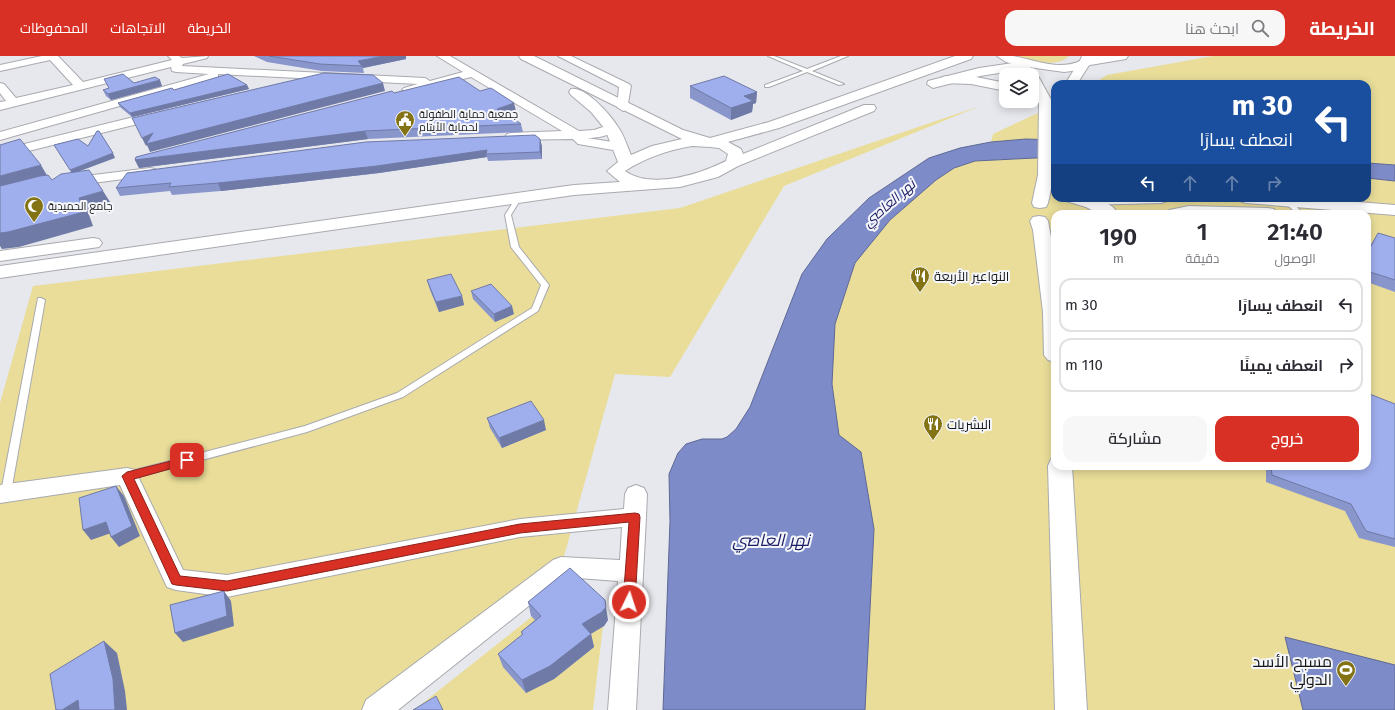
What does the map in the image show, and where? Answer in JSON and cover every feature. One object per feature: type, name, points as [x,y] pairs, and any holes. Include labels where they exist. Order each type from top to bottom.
[{"type":"main road","points":[[510,56],[578,94],[596,109],[612,128],[619,147],[623,178],[632,182],[651,184]]},
{"type":"main road","points":[[525,56],[623,107],[678,133],[707,143],[782,123],[963,57]]},
{"type":"main road","points":[[1003,56],[1023,68]]},
{"type":"main road","points":[[1039,71],[1072,67],[1086,59],[1122,56]]},
{"type":"main road","points":[[1073,80],[1086,59]]},
{"type":"main road","points":[[922,88],[979,72],[999,72]]},
{"type":"main road","points":[[947,80],[971,80],[999,86]]},
{"type":"main road","points":[[1039,91],[1046,105],[1047,200],[1034,211],[1042,230],[1051,290]]},
{"type":"main road","points":[[1039,101],[1046,105]]},
{"type":"main road","points":[[0,272],[574,190],[680,182],[706,175],[882,103]]},
{"type":"main road","points":[[0,256],[621,166],[644,153],[690,143],[707,143],[728,146],[736,152],[733,163]]},
{"type":"main road","points":[[1088,202],[1101,206],[1106,210]]},
{"type":"main road","points":[[1271,202],[1283,204],[1395,210]]},
{"type":"main road","points":[[1220,210],[1283,204]]},
{"type":"main road","points":[[1371,220],[1395,223]]},
{"type":"main road","points":[[1039,221],[1051,228]]},
{"type":"main road","points":[[1060,470],[1071,710]]},
{"type":"street","points":[[0,106],[80,86],[176,59],[203,56]]},
{"type":"street","points":[[442,56],[473,72],[577,135],[582,141],[619,147]]},
{"type":"street","points":[[563,56],[625,86],[623,107]]},
{"type":"street","points":[[0,68],[55,57],[80,86]]},
{"type":"street","points":[[176,59],[176,69],[440,81]]},
{"type":"street","points":[[0,136],[64,120],[230,72]]},
{"type":"street","points":[[394,94],[473,72]]},
{"type":"street","points":[[281,86],[324,76]]},
{"type":"street","points":[[0,86],[14,103]]},
{"type":"street","points":[[0,154],[167,113]]},
{"type":"street","points":[[500,138],[596,134],[612,128]]},
{"type":"street","points":[[140,160],[55,183],[164,171]]},
{"type":"street","points":[[3,493],[127,476],[176,580],[227,586],[635,506],[622,710]]},
{"type":"street","points":[[376,710],[562,567],[631,571]]},
{"type":"lane","points":[[770,56],[841,84]]},
{"type":"lane","points":[[767,86],[810,71],[846,56]]},
{"type":"lane","points":[[127,476],[307,429],[400,395],[535,309],[545,285],[515,247],[508,215],[519,198]]},
{"type":"lane","points":[[1283,204],[1294,210]]},
{"type":"lane","points":[[3,493],[42,300]]},
{"type":"shaded area","points":[[1019,56],[1069,56],[1064,60],[1052,63],[1031,60]]},
{"type":"shaded area","points":[[1213,56],[1395,56],[1395,165],[1371,163],[1371,80],[1099,80],[1107,75]]},
{"type":"shaded area","points":[[980,106],[784,186],[670,377],[615,374],[561,567],[361,710],[0,710],[0,403],[33,286],[680,208]]},
{"type":"shaded area","points":[[1051,107],[1051,140],[991,142],[993,134]]},
{"type":"shaded area","points":[[1051,157],[1051,202],[1371,202],[1371,178],[1395,181],[1395,710],[865,710],[874,529],[861,452],[839,435],[832,384],[835,324],[855,263],[890,220],[936,180],[954,168],[975,161]]},
{"type":"shaded area","points":[[568,588],[606,601],[593,710],[414,710]]},
{"type":"water","name":"نهر العاصي","points":[[1026,139],[1051,140],[1051,157],[975,161],[954,168],[936,180],[890,220],[855,263],[835,324],[832,384],[839,435],[861,452],[874,529],[865,710],[663,710],[670,521],[669,474],[678,453],[686,444],[702,439],[722,439],[727,437],[736,429],[750,407],[802,274],[827,239],[869,198],[929,158],[960,148],[991,142]]},
{"type":"water","points":[[1371,163],[1395,165],[1395,181],[1371,178]]},
{"type":"water","name":"مسبح الأسد الدولي","points":[[1285,637],[1395,665],[1395,710],[1303,710]]},
{"type":"building","points":[[269,56],[384,56],[358,61],[362,66],[320,64]]},
{"type":"building","points":[[324,73],[373,75],[383,83],[146,144],[153,133],[142,138],[132,118]]},
{"type":"building","points":[[123,74],[134,83],[155,77],[160,80],[108,94],[103,90],[109,88],[104,79]]},
{"type":"building","points":[[228,74],[247,85],[130,113],[118,103],[172,88],[174,90]]},
{"type":"building","points":[[724,76],[757,92],[744,96],[753,101],[731,108],[690,86]]},
{"type":"building","points":[[459,77],[480,91],[491,88],[514,103],[497,109],[503,111],[521,124],[365,131],[135,160],[136,157],[392,91],[394,93]]},
{"type":"building","points":[[97,131],[99,131],[113,153],[70,170],[54,145],[78,139],[88,146]]},
{"type":"building","points":[[535,135],[540,139],[540,152],[486,154],[487,150],[377,166],[218,183],[169,187],[171,183],[116,188],[127,173],[366,142]]},
{"type":"building","points":[[20,139],[41,165],[0,176],[0,145]]},
{"type":"building","points":[[89,170],[103,191],[79,198],[84,212],[0,233],[0,186],[48,175],[52,180],[61,174]]},
{"type":"building","points":[[1378,233],[1395,238],[1395,280],[1371,272],[1371,246]]},
{"type":"building","points":[[451,274],[462,296],[436,302],[427,280]]},
{"type":"building","points":[[491,284],[512,306],[494,314],[471,291]]},
{"type":"building","points":[[1371,395],[1395,404],[1395,539],[1366,531],[1351,504],[1272,475],[1271,470],[1371,470]]},
{"type":"building","points":[[531,401],[544,420],[499,438],[487,418]]},
{"type":"building","points":[[116,486],[132,526],[111,537],[106,522],[83,530],[79,498]]},
{"type":"building","points":[[570,568],[605,600],[606,607],[602,612],[582,624],[591,634],[550,666],[522,680],[498,654],[523,634],[521,632],[541,616],[528,602]]},
{"type":"building","points":[[224,591],[227,616],[175,633],[170,605]]},
{"type":"building","points":[[104,641],[113,679],[115,710],[79,710],[78,700],[62,710],[56,710],[50,674]]},
{"type":"building","points":[[436,696],[443,710],[413,710]]},
{"type":"place","name":"جمعية حماية الطفولة لحماية الأيتام","points":[[405,137]]},
{"type":"place","name":"جامع الحميدية","points":[[34,223]]},
{"type":"place","name":"النواعير الأربعة","points":[[920,293]]},
{"type":"place","name":"البشريات","points":[[933,441]]},
{"type":"place","name":"مسبح الأسد الدولي","points":[[1346,687]]},
{"type":"route","points":[[187,460],[127,476],[176,580],[227,586],[520,528],[635,517],[629,602]]}]
